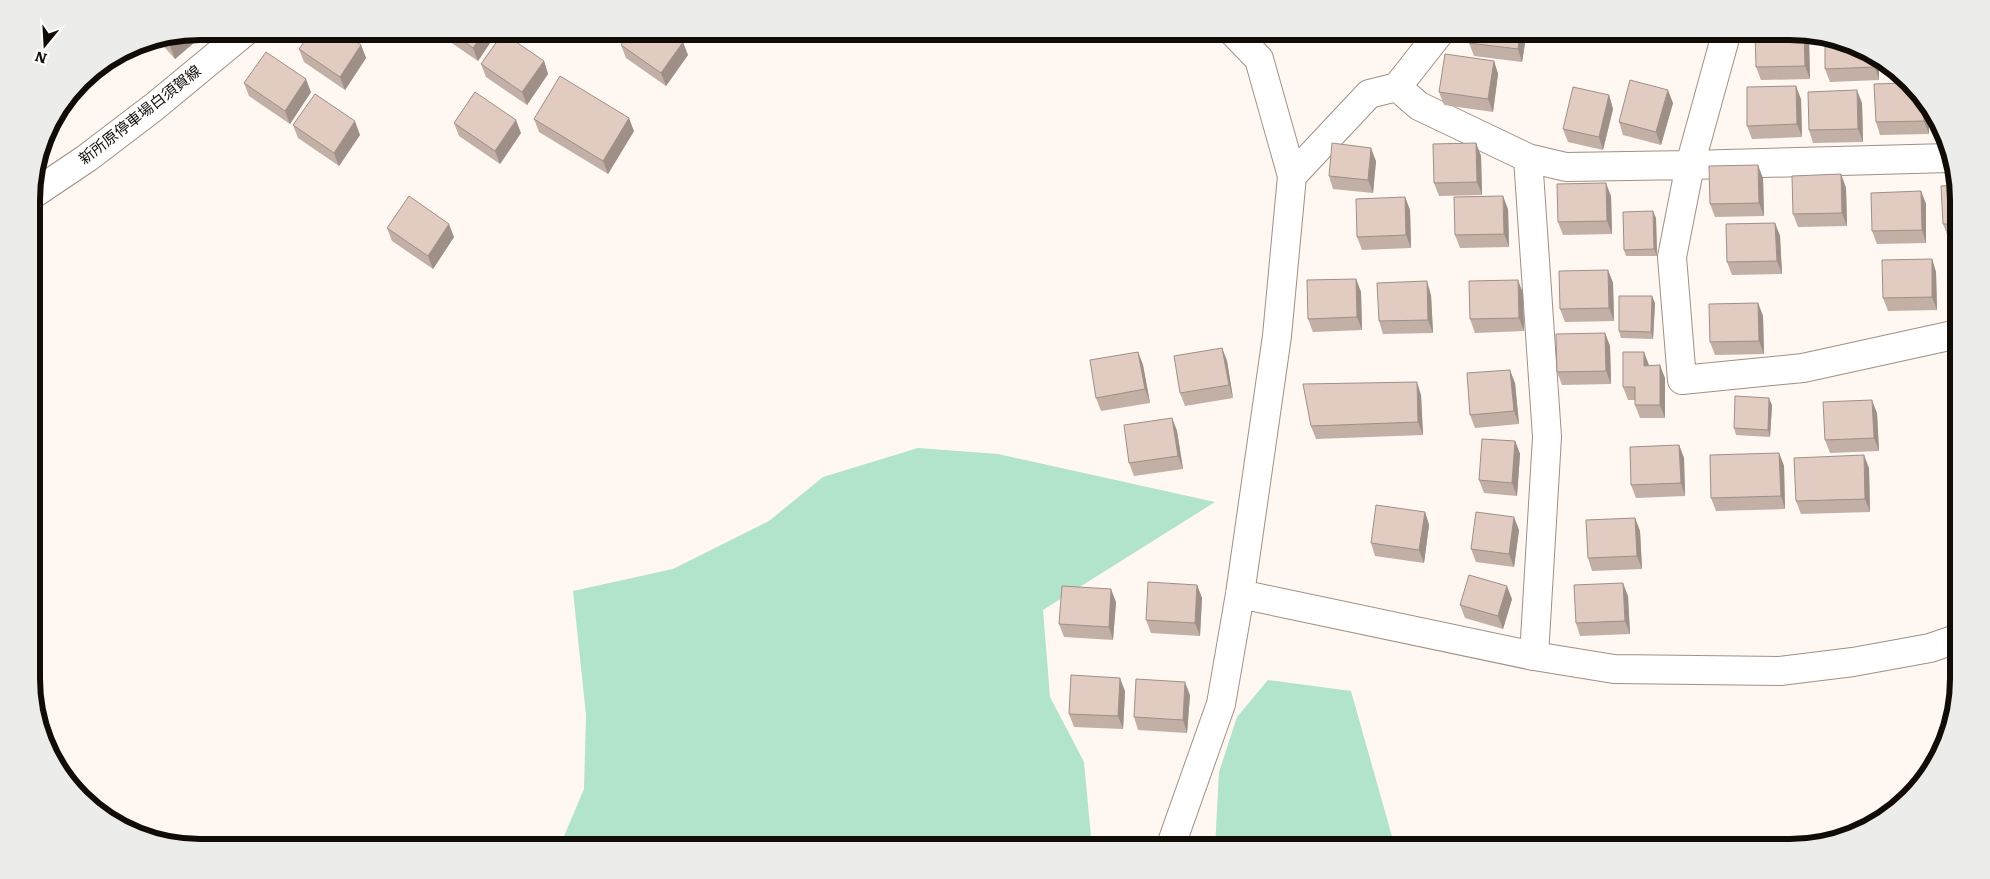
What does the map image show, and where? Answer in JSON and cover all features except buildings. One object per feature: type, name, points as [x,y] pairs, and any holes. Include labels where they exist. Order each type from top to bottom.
[{"type":"street","name":"新所原停車場白須賀線","points":[[40,190],[87,158],[154,107],[235,40]]},
{"type":"street","points":[[1173,839],[1221,704],[1240,594],[1277,336],[1292,176],[1259,59],[1241,40]]},
{"type":"street","points":[[1292,176],[1370,94],[1397,87],[1434,40]]},
{"type":"street","points":[[1725,40],[1690,166],[1672,257],[1682,380],[1803,368],[1950,336]]},
{"type":"street","points":[[1397,87],[1419,106],[1528,158],[1566,167],[1690,166],[1945,158]]},
{"type":"street","points":[[1528,158],[1547,437],[1534,656]]},
{"type":"street","points":[[1240,594],[1534,656],[1614,669],[1780,671],[1853,662],[1930,648],[1950,641]]},
{"type":"green space","points":[[918,448],[998,454],[1215,502],[1043,610],[1050,697],[1084,762],[1091,839],[563,839],[584,789],[586,715],[573,591],[673,569],[769,521],[823,477]]},
{"type":"green space","points":[[1268,680],[1351,691],[1393,839],[1215,839],[1219,772],[1237,717]]}]
